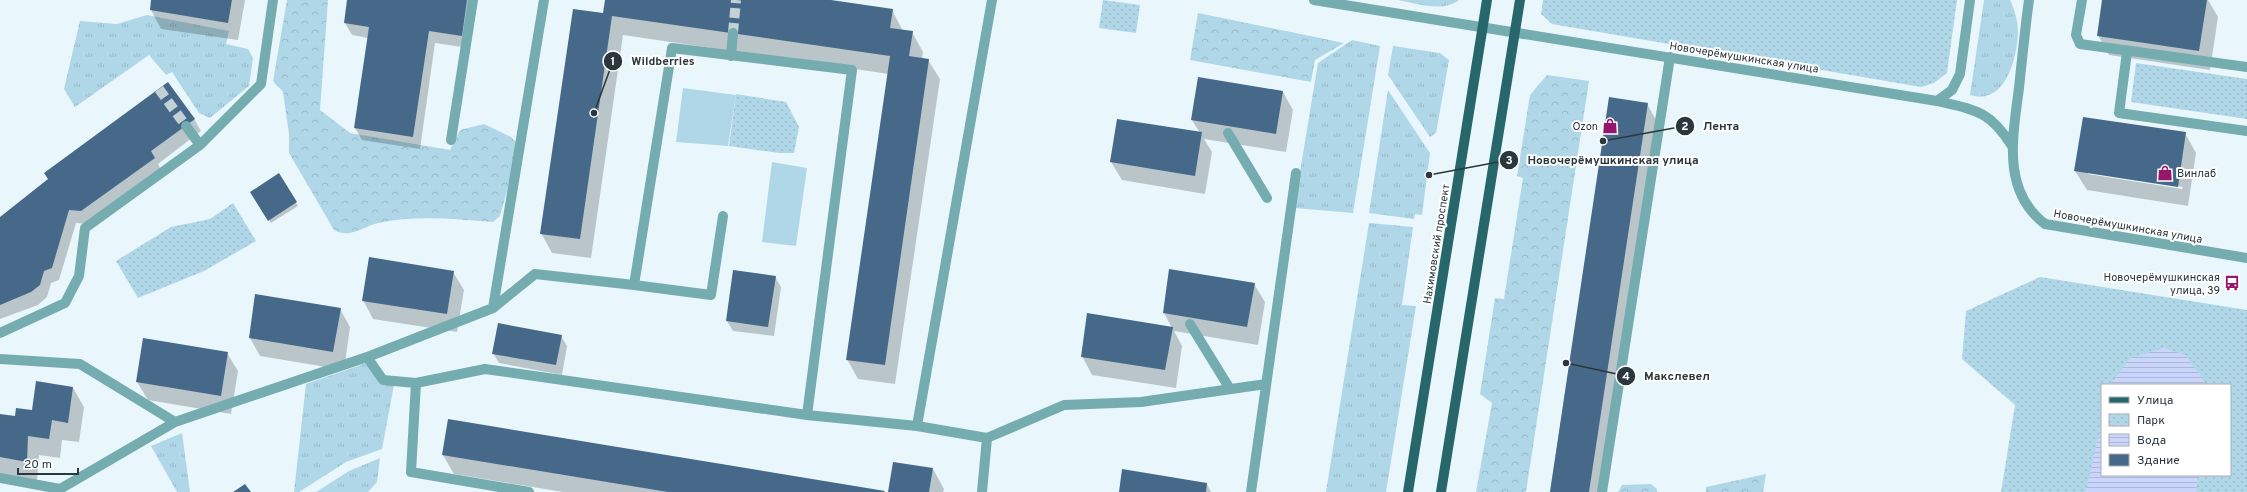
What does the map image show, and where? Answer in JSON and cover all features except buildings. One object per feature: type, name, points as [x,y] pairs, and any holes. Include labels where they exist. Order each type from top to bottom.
[{"type":"main road","name":"Нахимовский проспект","points":[[1408,492],[1487,0]]},
{"type":"main road","points":[[1441,492],[1520,0]]},
{"type":"street","points":[[0,333],[65,303],[79,276],[84,228],[200,145],[260,84],[273,0]]},
{"type":"street","points":[[451,140],[473,0]]},
{"type":"street","points":[[493,308],[544,0]]},
{"type":"street","points":[[917,426],[992,0]]},
{"type":"street","name":"Новочерёмушкинская улица","points":[[1314,0],[1515,31],[1937,101],[1965,107],[1987,116],[2002,131],[2012,146]]},
{"type":"street","points":[[1937,101],[1952,90],[1960,74],[1970,0]]},
{"type":"street","name":"Новочерёмушкинская улица","points":[[2029,0],[2012,146],[2015,175],[2022,196],[2031,213],[2045,224],[2247,258]]},
{"type":"street","points":[[2082,0],[2076,35],[2080,44],[2127,52],[2247,67]]},
{"type":"street","points":[[731,56],[733,33]]},
{"type":"street","points":[[634,285],[672,48],[852,70],[807,415]]},
{"type":"street","points":[[2127,52],[2119,113],[2247,131]]},
{"type":"street","points":[[1602,492],[1670,57]]},
{"type":"street","points":[[186,126],[200,145]]},
{"type":"street","points":[[1228,133],[1267,198]]},
{"type":"street","points":[[1251,492],[1296,173]]},
{"type":"street","points":[[0,478],[60,489],[175,422],[367,357],[493,308],[535,274],[711,295],[723,216]]},
{"type":"street","points":[[1190,324],[1230,389]]},
{"type":"street","points":[[367,357],[383,380],[416,383],[485,370],[807,415],[917,426],[987,438],[1064,405],[1141,402],[1266,384]]},
{"type":"street","points":[[0,359],[80,364],[175,422]]},
{"type":"street","points":[[416,383],[411,472],[529,492]]},
{"type":"street","points":[[982,492],[987,438]]},
{"type":"green space","points":[[287,0],[328,0],[320,110],[350,133],[450,150],[460,130],[484,124],[511,137],[516,142],[511,176],[500,216],[493,222],[421,218],[378,223],[351,233],[334,230],[289,153],[289,134],[283,92],[273,81]]},
{"type":"green space","points":[[1103,0],[1140,5],[1136,33],[1099,28]]},
{"type":"green space","points":[[1397,0],[1459,0],[1452,4],[1437,7]]},
{"type":"green space","points":[[1543,0],[1957,0],[1947,73],[1934,83],[1921,87],[1552,24],[1541,14]]},
{"type":"green space","points":[[1984,0],[2010,0],[2016,16],[2018,33],[2015,55],[2007,78],[1992,94],[1982,97],[1970,95]]},
{"type":"green space","points":[[1198,13],[1344,43],[1315,60],[1311,82],[1190,60]]},
{"type":"green space","points":[[147,15],[229,31],[226,44],[248,49],[253,58],[249,86],[210,118],[199,113],[172,72],[166,75],[149,55],[75,107],[64,89],[80,21],[117,24]]},
{"type":"green space","points":[[1352,40],[1380,46],[1353,213],[1294,208],[1318,63]]},
{"type":"green space","points":[[1393,46],[1440,53],[1449,60],[1436,133],[1430,137],[1388,75]]},
{"type":"green space","points":[[2136,63],[2247,79],[2247,119],[2131,102]]},
{"type":"green space","points":[[1547,75],[1589,81],[1526,492],[1476,492],[1492,403],[1480,394],[1495,298],[1504,299],[1523,178],[1517,176],[1530,95]]},
{"type":"green space","points":[[683,88],[736,95],[728,146],[676,142]]},
{"type":"green space","points":[[1388,90],[1430,153],[1422,215],[1415,214],[1414,219],[1369,213]]},
{"type":"green space","points":[[736,94],[786,102],[799,127],[794,153],[779,153],[729,146]]},
{"type":"green space","points":[[772,162],[807,168],[796,246],[762,242]]},
{"type":"green space","points":[[233,203],[256,241],[204,271],[138,298],[116,261],[171,227],[210,219]]},
{"type":"green space","points":[[1369,223],[1413,227],[1402,305],[1416,306],[1386,492],[1326,492]]},
{"type":"green space","points":[[2040,277],[2247,310],[2247,492],[2001,492],[2015,405],[1962,359],[1966,311]]},
{"type":"green space","points":[[366,363],[394,385],[382,449],[346,462],[299,492],[294,492],[306,384]]},
{"type":"green space","points":[[182,433],[190,492],[177,492],[151,446]]},
{"type":"green space","points":[[380,458],[377,482],[368,492],[316,492],[349,471]]},
{"type":"green space","points":[[1766,474],[1763,492],[1706,492],[1706,487]]},
{"type":"green space","points":[[1651,484],[1657,489],[1657,492],[1618,492],[1622,485]]},
{"type":"water","points":[[2164,348],[2185,355],[2203,379],[2204,384],[2111,384],[2130,358]]},
{"type":"water","points":[[2101,424],[2101,476],[2198,476],[2196,492],[2086,492]]},
{"type":"tunnel","points":[[733,33],[736,0]]},
{"type":"tunnel","points":[[159,89],[186,126]]},
{"type":"place","name":"Wildberries","points":[[594,113]]},
{"type":"place","name":"Ozon","points":[[1610,126]]},
{"type":"place","name":"Лента","points":[[1603,141]]},
{"type":"place","name":"Винлаб","points":[[2165,173]]},
{"type":"place","name":"Новочерёмушкинская улица","points":[[1429,175]]},
{"type":"place","name":"Новочерёмушкинская улица, 39","points":[[2232,283]]},
{"type":"place","name":"Макслевел","points":[[1566,363]]}]
